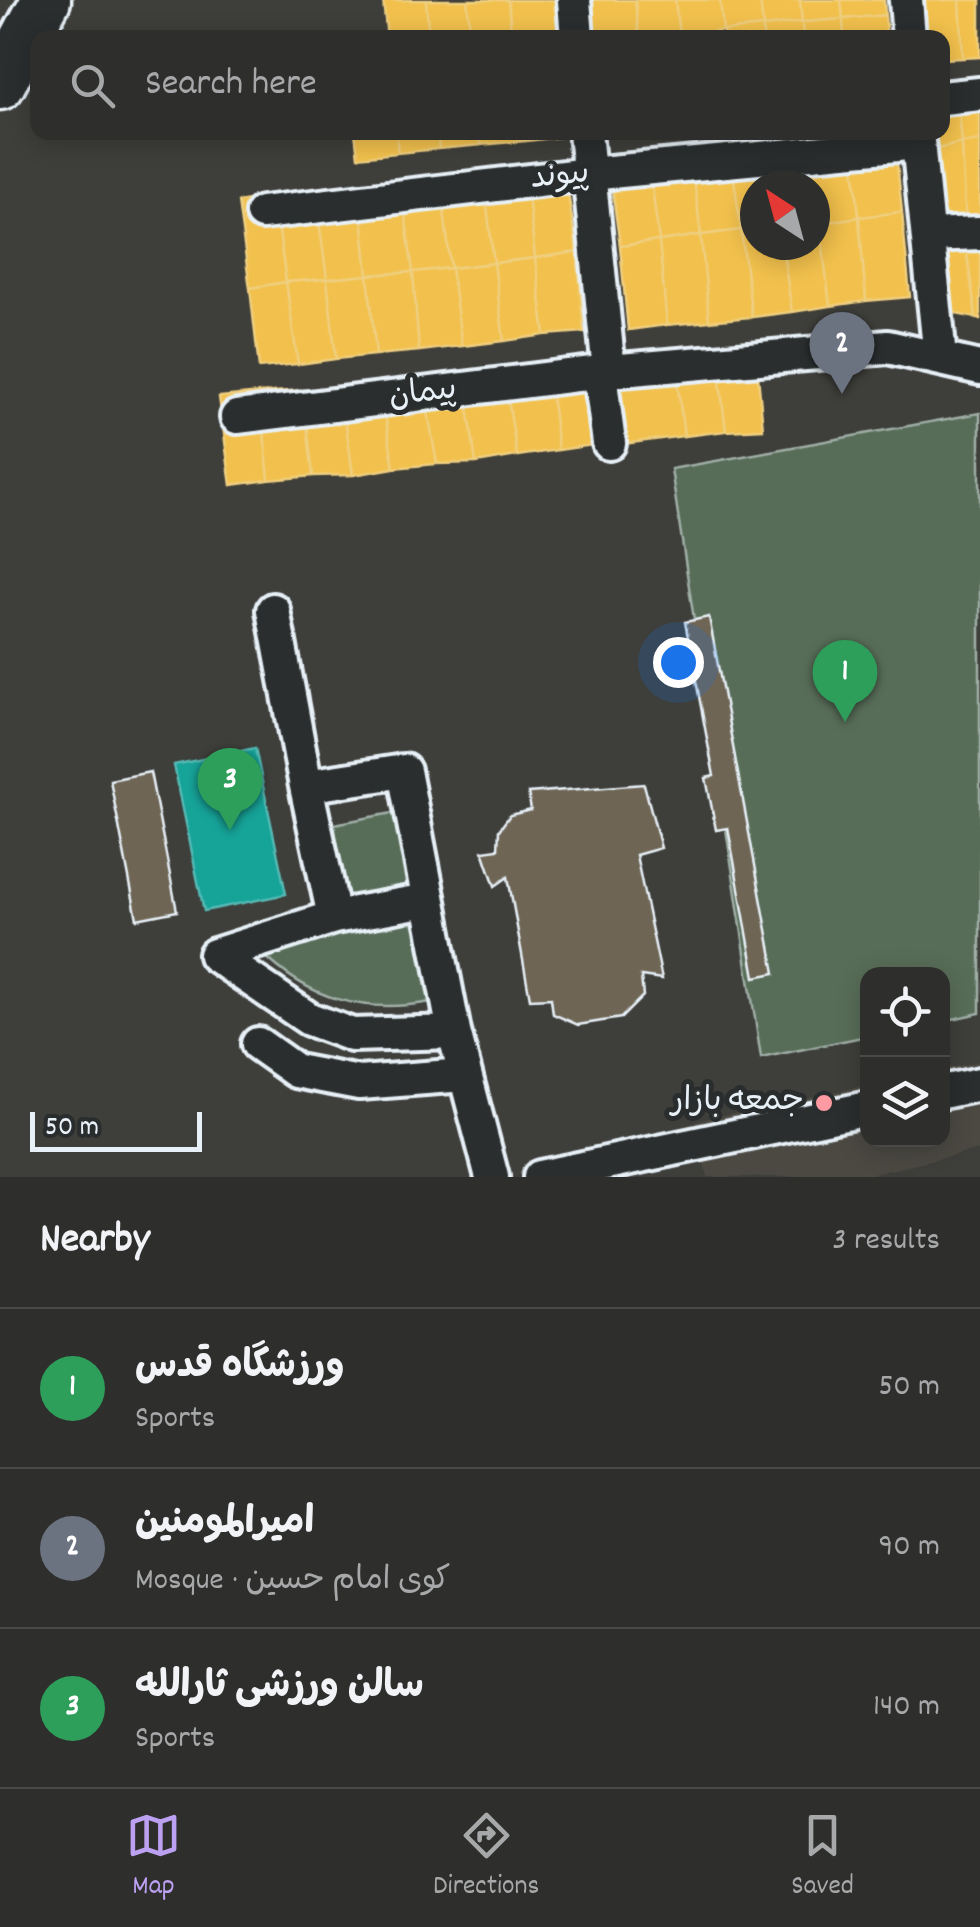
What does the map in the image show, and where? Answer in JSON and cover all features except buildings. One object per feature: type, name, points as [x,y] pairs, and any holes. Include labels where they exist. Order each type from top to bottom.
[{"type":"highway","points":[[0,85],[46,0]]},
{"type":"street","points":[[574,0],[576,30]]},
{"type":"street","points":[[906,0],[908,30]]},
{"type":"street","points":[[950,97],[980,94]]},
{"type":"street","points":[[587,140],[608,442]]},
{"type":"street","name":"پیوند","points":[[262,213],[900,140]]},
{"type":"street","points":[[918,140],[940,358]]},
{"type":"street","points":[[928,235],[980,232]]},
{"type":"street","name":"پیمان","points":[[237,416],[604,373],[888,348],[980,368]]},
{"type":"street","points":[[273,610],[334,917]]},
{"type":"street","points":[[306,786],[404,770],[454,1032],[492,1177]]},
{"type":"street","points":[[427,900],[334,917],[215,955],[309,1019],[352,1035],[454,1032]]},
{"type":"street","points":[[258,1044],[296,1072],[359,1082],[466,1075]]},
{"type":"street","points":[[950,1090],[980,1084]]},
{"type":"street","points":[[540,1177],[860,1110]]},
{"type":"shaded area","name":"جمعه بازار","points":[[980,1061],[980,1150],[859,1177],[707,1177],[695,1121],[860,1086],[860,1147],[950,1147],[950,1067]]},
{"type":"green space","points":[[980,413],[980,1013],[950,1019],[950,967],[860,967],[860,1037],[761,1058],[671,469]]},
{"type":"green space","points":[[398,812],[413,892],[348,904],[334,824]]},
{"type":"green space","points":[[412,915],[431,1002],[382,1006],[338,999],[298,981],[260,951],[346,926]]},
{"type":"place","name":"امیرالمومنین","points":[[842,394]]},
{"type":"place","name":"ورزشگاه قدس","points":[[845,722]]},
{"type":"place","name":"سالن ورزشی ثارالله","points":[[230,830]]},
{"type":"place","name":"جمعه بازار","points":[[824,1103]]}]
